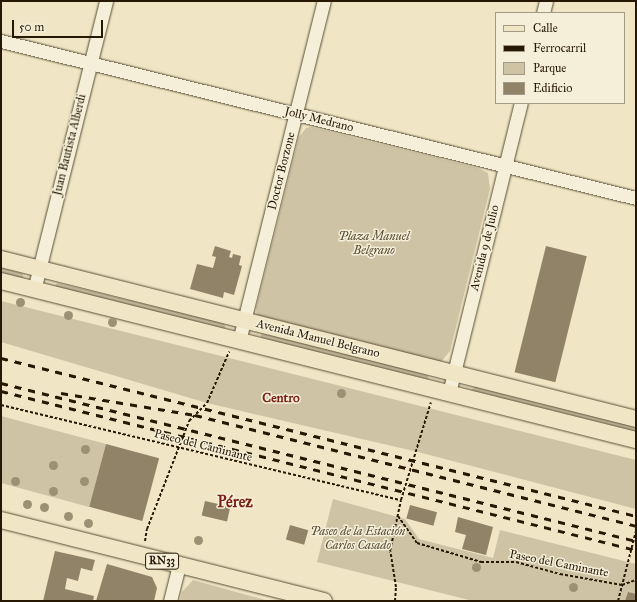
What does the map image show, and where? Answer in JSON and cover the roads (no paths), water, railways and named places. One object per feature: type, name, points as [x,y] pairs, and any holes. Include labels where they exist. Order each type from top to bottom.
[{"type":"main road","name":"Avenida Manuel Belgrano","points":[[1,260],[636,419]]},
{"type":"main road","name":"Avenida Manuel Belgrano","points":[[1,282],[636,440]]},
{"type":"main road","name":"RN33","points":[[1,520],[324,601]]},
{"type":"street","name":"Juan Bautista Alberdi","points":[[34,290],[106,1]]},
{"type":"street","name":"Doctor Borzone","points":[[239,341],[324,1]]},
{"type":"street","points":[[543,12],[546,1]]},
{"type":"street","name":"Jolly Medrano","points":[[1,41],[636,198]]},
{"type":"street","name":"Avenida 9 de Julio","points":[[442,392],[454,373],[520,104]]},
{"type":"street","points":[[170,601],[179,565]]},
{"type":"railway","points":[[1,358],[636,516]]},
{"type":"railway","points":[[1,383],[636,541]]},
{"type":"railway","points":[[1,391],[636,550]]},
{"type":"railway","points":[[61,393],[195,415],[636,526]]},
{"type":"district","name":"Centro","points":[[281,398]]},
{"type":"district","name":"Pérez","points":[[235,502]]},
{"type":"park label","name":"Plaza Manuel Belgrano","points":[[374,244]]},
{"type":"park label","name":"Paseo de la Estación Carlos Casado","points":[[358,539]]}]
